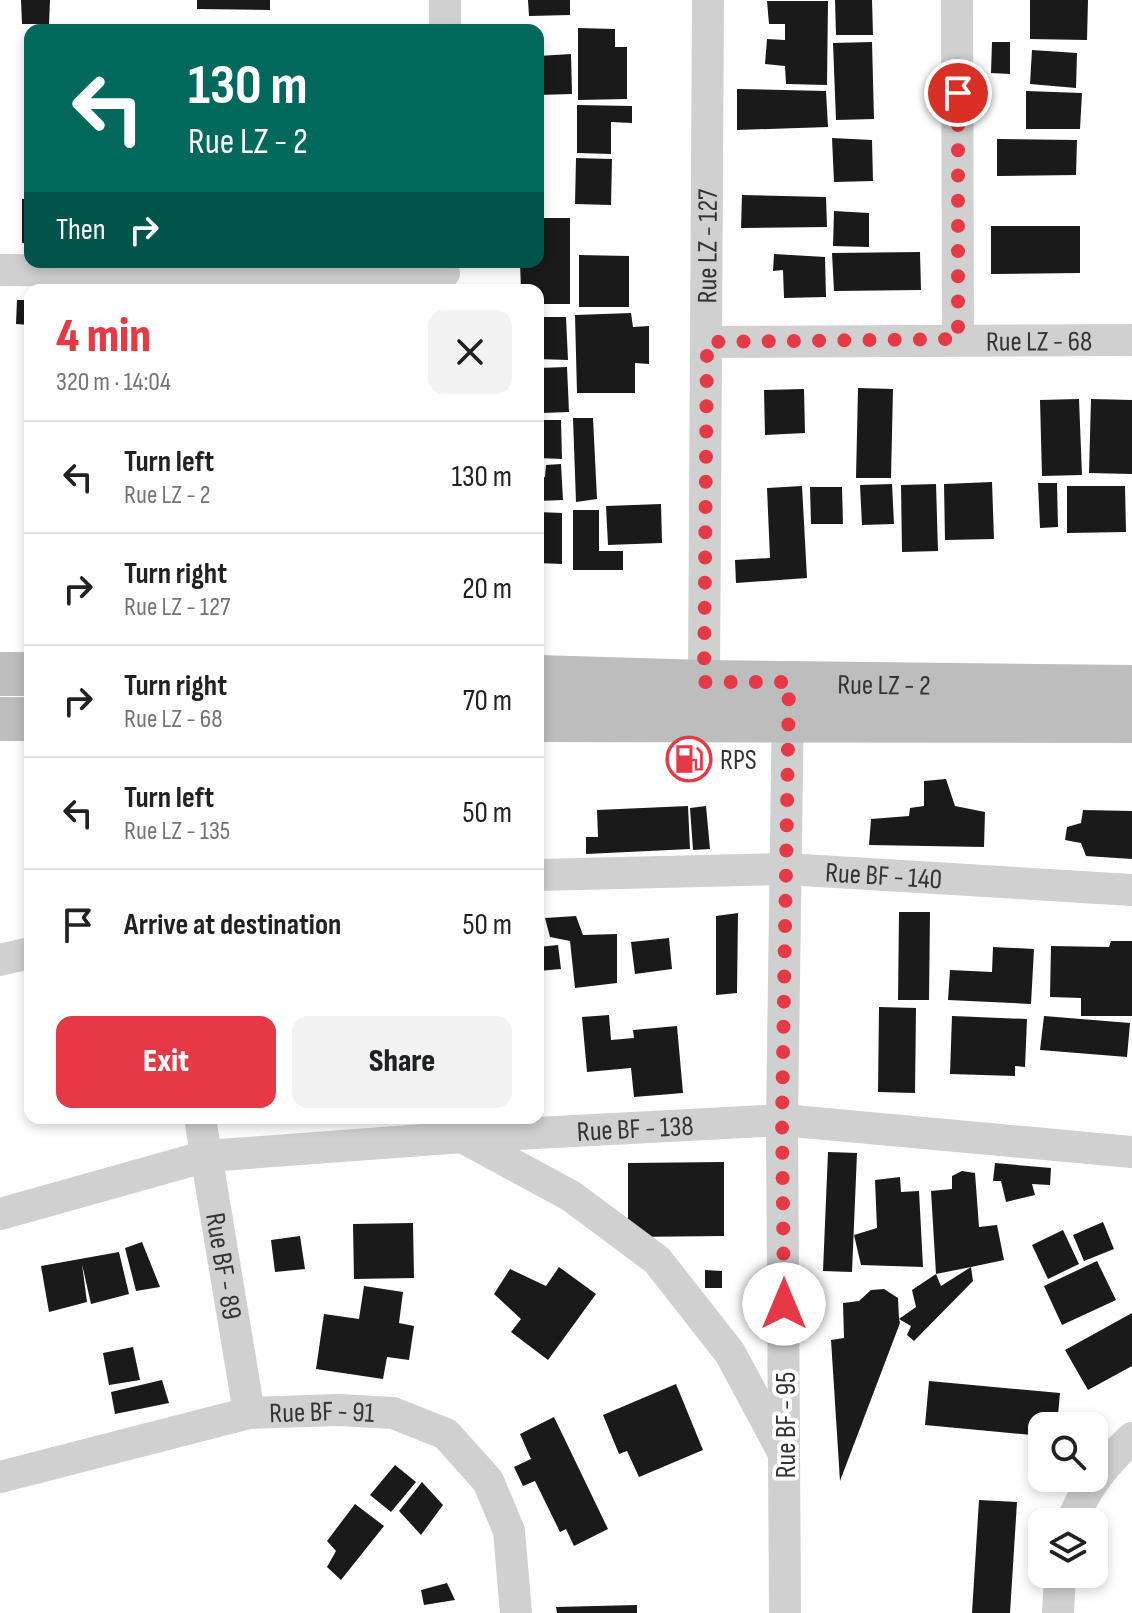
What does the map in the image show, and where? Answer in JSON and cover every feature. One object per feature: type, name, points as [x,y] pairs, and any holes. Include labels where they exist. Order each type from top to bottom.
[{"type":"main road","points":[[0,674],[24,674]]},
{"type":"main road","name":"Rue LZ - 2","points":[[544,677],[788,688],[1132,721]]},
{"type":"main road","name":"Rue LZ - 2","points":[[544,719],[788,688],[1132,687]]},
{"type":"main road","points":[[0,719],[24,719]]},
{"type":"street","points":[[445,0],[445,24]]},
{"type":"street","name":"Rue LZ - 127","points":[[704,682],[708,0]]},
{"type":"street","points":[[957,0],[958,339]]},
{"type":"street","points":[[0,270],[444,275]]},
{"type":"street","name":"Rue LZ - 68","points":[[707,342],[1132,340]]},
{"type":"street","name":"Rue BF - 95","points":[[785,1613],[782,1120],[788,688]]},
{"type":"street","name":"Rue BF - 140","points":[[544,875],[786,869],[1132,890]]},
{"type":"street","points":[[0,960],[24,954]]},
{"type":"street","name":"Rue BF - 138","points":[[0,1214],[207,1156],[463,1137],[782,1120],[1132,1152]]},
{"type":"street","name":"Rue BF - 89","points":[[201,1124],[249,1413]]},
{"type":"street","points":[[463,1137],[571,1196],[657,1260],[730,1353],[785,1457]]},
{"type":"street","name":"Rue BF - 91","points":[[0,1477],[249,1413],[339,1410],[393,1413],[446,1434],[488,1481],[509,1531],[516,1613]]},
{"type":"street","points":[[1077,1508],[1105,1464],[1132,1438]]},
{"type":"street","points":[[1058,1613],[1059,1588]]},
{"type":"building","points":[[21,0],[50,0],[49,24],[22,24]]},
{"type":"building","points":[[197,0],[270,0],[270,10],[197,9]]},
{"type":"building","points":[[528,0],[570,0],[570,15],[529,16]]},
{"type":"building","points":[[835,0],[872,0],[873,35],[836,35]]},
{"type":"building","points":[[1030,0],[1088,0],[1087,40],[1030,39]]},
{"type":"building","points":[[767,1],[828,1],[827,85],[786,84],[785,66],[765,64],[767,39],[785,40],[785,24],[769,24]]},
{"type":"building","points":[[578,28],[615,29],[615,47],[627,47],[627,99],[578,100]]},
{"type":"building","points":[[872,42],[874,119],[836,120],[833,43]]},
{"type":"building","points":[[992,42],[1010,42],[1010,74],[991,73]]},
{"type":"building","points":[[1032,50],[1077,53],[1076,88],[1030,84]]},
{"type":"building","points":[[571,54],[572,94],[544,95],[544,56]]},
{"type":"building","points":[[737,89],[826,91],[828,127],[737,130]]},
{"type":"building","points":[[1026,91],[1082,93],[1080,129],[1026,129]]},
{"type":"building","points":[[577,105],[632,106],[632,123],[611,122],[611,154],[577,153]]},
{"type":"building","points":[[832,138],[872,140],[873,181],[834,182]]},
{"type":"building","points":[[997,139],[1077,140],[1076,175],[997,176]]},
{"type":"building","points":[[576,158],[612,159],[611,205],[575,204]]},
{"type":"building","points":[[742,195],[826,197],[827,227],[741,228]]},
{"type":"building","points":[[22,199],[24,199],[24,243]]},
{"type":"building","points":[[834,211],[869,213],[869,247],[833,246]]},
{"type":"building","points":[[544,218],[570,218],[570,304],[544,304],[544,284],[521,284],[520,268],[544,268]]},
{"type":"building","points":[[991,226],[1080,226],[1080,273],[991,274]]},
{"type":"building","points":[[920,252],[921,290],[834,291],[832,253]]},
{"type":"building","points":[[774,254],[825,257],[826,297],[784,298],[783,270],[773,271]]},
{"type":"building","points":[[579,255],[629,256],[629,307],[579,307]]},
{"type":"building","points":[[17,300],[24,300],[24,325],[16,324]]},
{"type":"building","points":[[631,313],[633,327],[649,326],[649,364],[635,363],[635,393],[577,393],[575,315]]},
{"type":"building","points":[[544,317],[566,317],[568,360],[544,359]]},
{"type":"building","points":[[567,367],[569,412],[544,413],[544,368]]},
{"type":"building","points":[[858,388],[893,389],[891,478],[856,478]]},
{"type":"building","points":[[804,389],[805,433],[765,435],[764,390]]},
{"type":"building","points":[[1079,399],[1082,475],[1042,476],[1040,400]]},
{"type":"building","points":[[1091,399],[1132,400],[1132,474],[1089,473]]},
{"type":"building","points":[[573,418],[593,418],[597,499],[576,502]]},
{"type":"building","points":[[544,420],[561,420],[562,459],[544,458]]},
{"type":"building","points":[[561,464],[563,500],[544,501],[546,465]]},
{"type":"building","points":[[992,482],[994,539],[945,540],[944,484]]},
{"type":"building","points":[[1038,483],[1057,483],[1058,527],[1040,528]]},
{"type":"building","points":[[892,484],[894,524],[862,525],[860,485]]},
{"type":"building","points":[[936,484],[938,551],[902,552],[901,485]]},
{"type":"building","points":[[802,486],[807,578],[736,583],[735,560],[770,558],[767,488]]},
{"type":"building","points":[[1067,486],[1125,486],[1126,532],[1067,533]]},
{"type":"building","points":[[810,487],[842,487],[843,524],[811,524]]},
{"type":"building","points":[[661,504],[662,543],[608,545],[606,506]]},
{"type":"building","points":[[573,510],[599,510],[599,551],[623,551],[623,570],[573,570]]},
{"type":"building","points":[[544,512],[562,513],[562,564],[544,563]]},
{"type":"building","points":[[946,779],[955,806],[985,812],[984,847],[869,845],[871,819],[909,816],[910,808],[924,806],[924,781]]},
{"type":"building","points":[[688,806],[690,849],[586,854],[586,837],[598,837],[597,810]]},
{"type":"building","points":[[706,806],[710,849],[693,850],[690,808]]},
{"type":"building","points":[[1083,810],[1132,811],[1132,859],[1086,856],[1081,843],[1065,840],[1067,827],[1081,823]]},
{"type":"building","points":[[899,912],[930,912],[929,1000],[898,1000]]},
{"type":"building","points":[[738,913],[737,993],[716,995],[716,916]]},
{"type":"building","points":[[576,916],[583,935],[617,934],[617,983],[575,988],[570,941],[550,937],[545,918]]},
{"type":"building","points":[[669,938],[672,969],[635,974],[631,942]]},
{"type":"building","points":[[1111,941],[1132,941],[1132,1016],[1081,1016],[1081,998],[1050,997],[1051,946],[1109,947]]},
{"type":"building","points":[[558,945],[561,969],[544,970],[544,946]]},
{"type":"building","points":[[993,947],[1034,949],[1031,1004],[948,1000],[950,970],[992,972]]},
{"type":"building","points":[[879,1007],[916,1008],[915,1093],[878,1092]]},
{"type":"building","points":[[609,1015],[611,1040],[634,1038],[633,1030],[677,1026],[683,1093],[634,1097],[631,1068],[587,1072],[582,1017]]},
{"type":"building","points":[[952,1016],[1027,1019],[1025,1067],[1015,1066],[1015,1076],[950,1074]]},
{"type":"building","points":[[1044,1016],[1130,1023],[1127,1057],[1040,1050]]},
{"type":"building","points":[[828,1152],[857,1153],[852,1272],[823,1271]]},
{"type":"building","points":[[724,1162],[724,1236],[628,1237],[628,1163]]},
{"type":"building","points":[[995,1163],[1051,1168],[1050,1185],[1032,1184],[1035,1195],[1006,1202],[1001,1181],[993,1181]]},
{"type":"building","points":[[962,1171],[975,1173],[979,1227],[997,1225],[1004,1260],[936,1274],[931,1191],[952,1189],[952,1176]]},
{"type":"building","points":[[900,1177],[901,1192],[919,1191],[923,1267],[861,1265],[854,1235],[877,1228],[875,1180]]},
{"type":"building","points":[[1103,1222],[1114,1249],[1084,1261],[1073,1235]]},
{"type":"building","points":[[413,1223],[414,1278],[354,1279],[353,1224]]},
{"type":"building","points":[[1063,1230],[1079,1264],[1048,1279],[1032,1245]]},
{"type":"building","points":[[300,1236],[305,1269],[275,1272],[271,1240]]},
{"type":"building","points":[[142,1242],[160,1287],[136,1291],[125,1248]]},
{"type":"building","points":[[119,1252],[129,1294],[91,1304],[82,1264],[87,1302],[49,1312],[41,1266]]},
{"type":"building","points":[[1097,1261],[1116,1300],[1062,1325],[1044,1286]]},
{"type":"building","points":[[559,1267],[596,1294],[548,1360],[511,1332],[521,1319],[494,1294],[510,1269],[546,1286]]},
{"type":"building","points":[[971,1267],[973,1281],[914,1341],[907,1335],[911,1326],[899,1319],[916,1307],[912,1290],[936,1274],[941,1286]]},
{"type":"building","points":[[705,1270],[722,1271],[722,1288],[705,1288]]},
{"type":"building","points":[[364,1286],[403,1292],[399,1323],[414,1326],[409,1360],[387,1357],[383,1379],[316,1369],[324,1314],[359,1319]]},
{"type":"building","points":[[884,1289],[898,1298],[899,1319],[840,1481],[831,1340],[844,1338],[843,1303],[859,1301],[871,1290]]},
{"type":"building","points":[[1132,1313],[1132,1366],[1088,1390],[1065,1350]]},
{"type":"building","points":[[133,1347],[140,1380],[109,1385],[103,1353]]},
{"type":"building","points":[[162,1380],[169,1403],[115,1414],[111,1392]]},
{"type":"building","points":[[929,1381],[1060,1393],[1058,1412],[1028,1412],[1028,1435],[925,1425]]},
{"type":"building","points":[[676,1384],[703,1450],[639,1477],[627,1451],[619,1454],[603,1415]]},
{"type":"building","points":[[554,1417],[608,1529],[574,1546],[566,1529],[560,1532],[535,1481],[523,1486],[514,1467],[531,1459],[520,1434]]},
{"type":"building","points":[[395,1465],[416,1482],[391,1512],[370,1495]]},
{"type":"building","points":[[422,1482],[443,1505],[421,1535],[399,1511]]},
{"type":"building","points":[[979,1500],[1017,1502],[1010,1613],[972,1613]]},
{"type":"building","points":[[355,1504],[384,1526],[341,1580],[327,1567],[336,1551],[327,1541]]},
{"type":"building","points":[[447,1583],[455,1600],[424,1605],[421,1590]]},
{"type":"building","points":[[637,1605],[637,1613],[557,1613],[556,1607]]},
{"type":"place","name":"RPS","points":[[689,759]]},
{"type":"route","points":[[784,1304],[782,1120],[789,682],[704,682],[707,342],[958,339],[958,93]]}]
